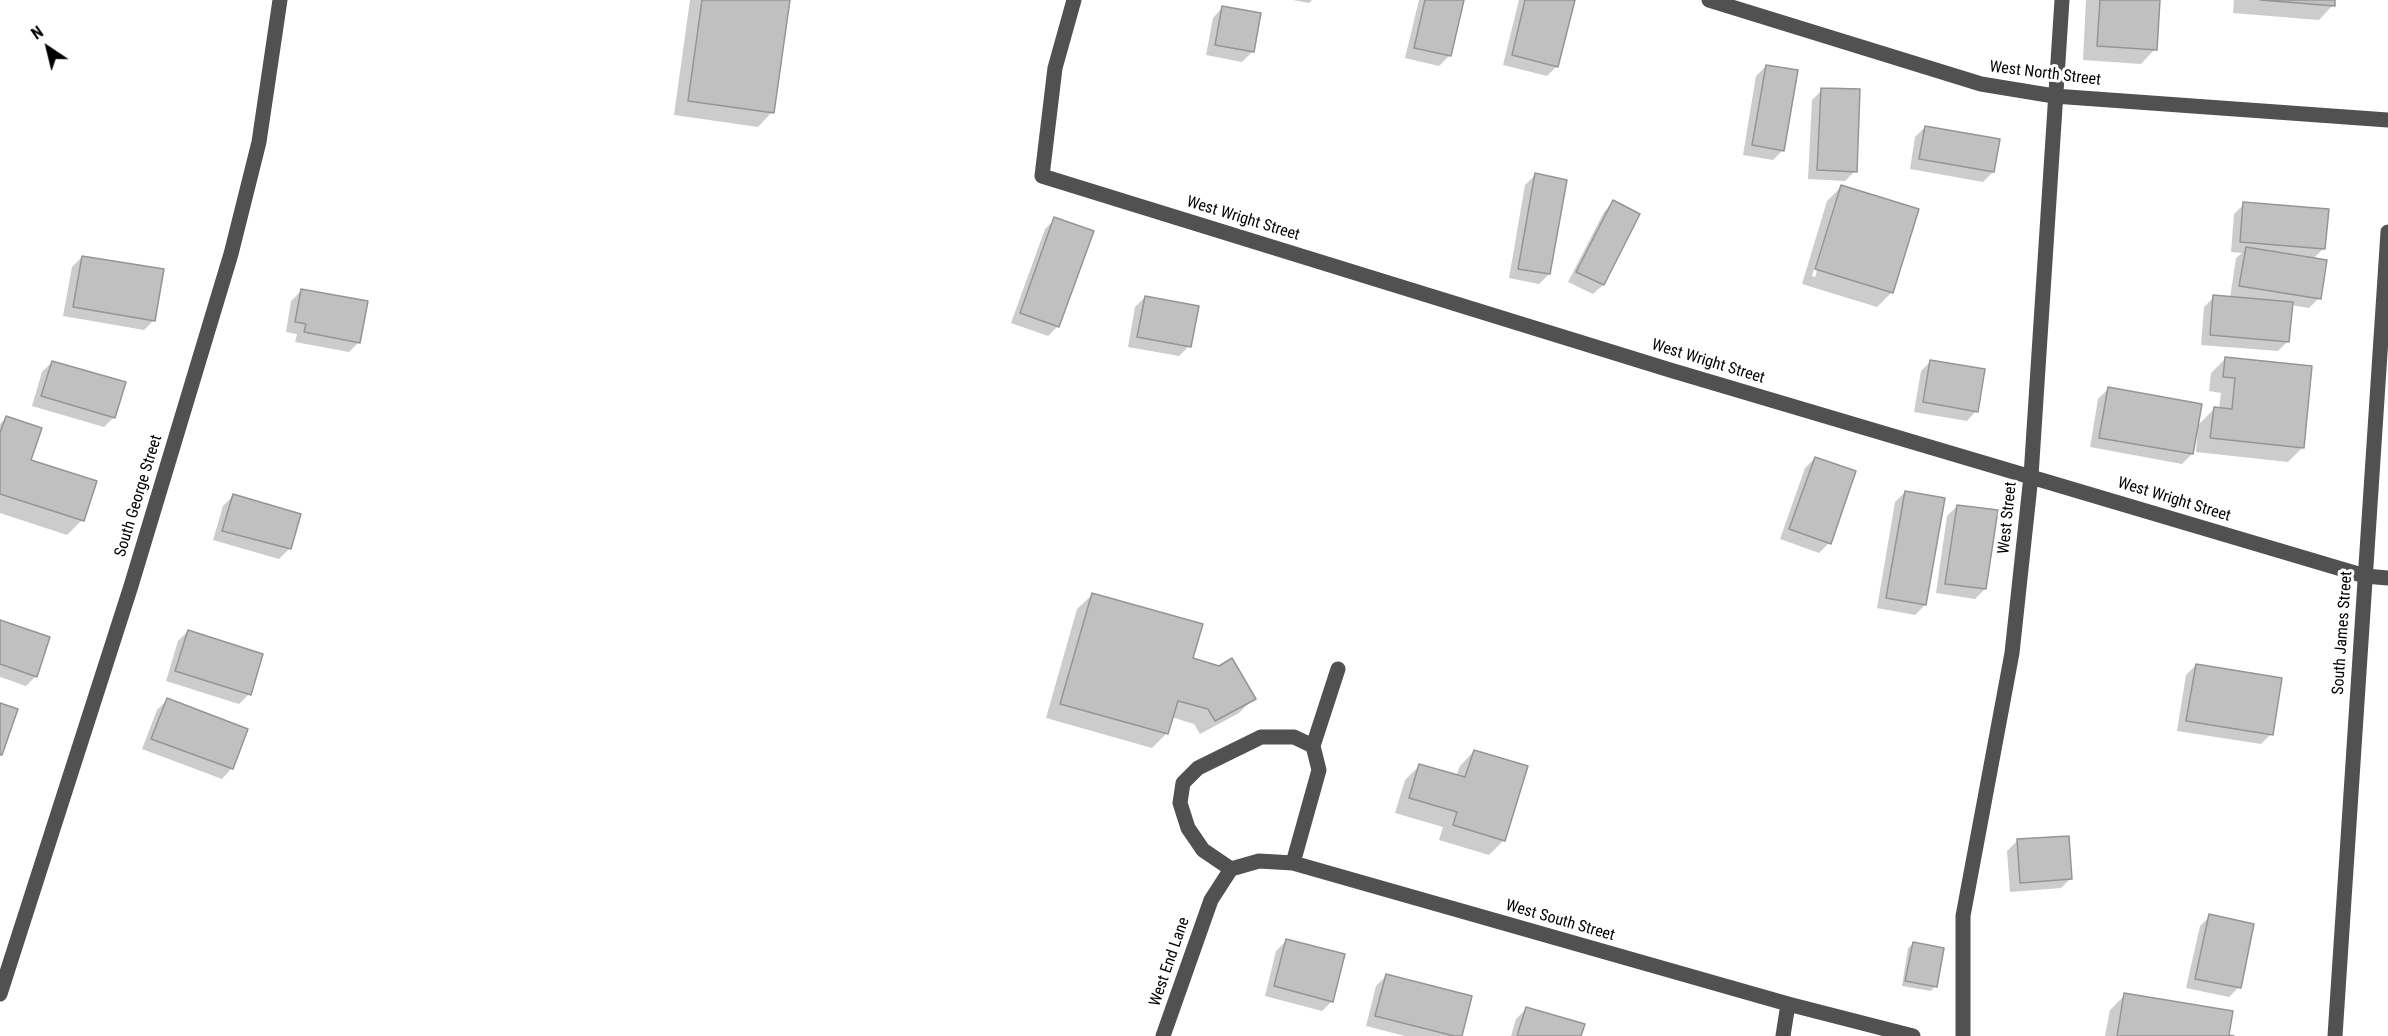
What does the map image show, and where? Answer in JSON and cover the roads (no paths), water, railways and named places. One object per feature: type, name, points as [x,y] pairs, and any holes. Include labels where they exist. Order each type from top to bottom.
[{"type":"street","name":"South George Street","points":[[0,994],[131,586],[231,254],[259,142],[280,0]]},
{"type":"street","name":"West Wright Street","points":[[1074,0],[1055,68],[1042,176],[1670,370],[2365,576],[2388,578]]},
{"type":"street","name":"West North Street","points":[[1709,0],[1981,84],[2054,96],[2388,120]]},
{"type":"street","name":"West Street","points":[[1963,1036],[1963,916],[2012,653],[2031,476],[2062,0]]},
{"type":"street","name":"South James Street","points":[[2335,1036],[2388,232]]},
{"type":"street","points":[[1293,863],[1319,770],[1313,746],[1338,669]]},
{"type":"street","points":[[1231,870],[1203,850],[1188,828],[1180,803],[1183,783],[1198,768],[1261,737],[1294,737],[1313,746]]},
{"type":"street","name":"West South Street","points":[[1231,870],[1259,861],[1293,863],[1788,1004],[1913,1036]]},
{"type":"street","name":"West End Lane","points":[[1163,1036],[1211,900],[1231,870]]},
{"type":"street","points":[[1783,1036],[1788,1004]]}]
